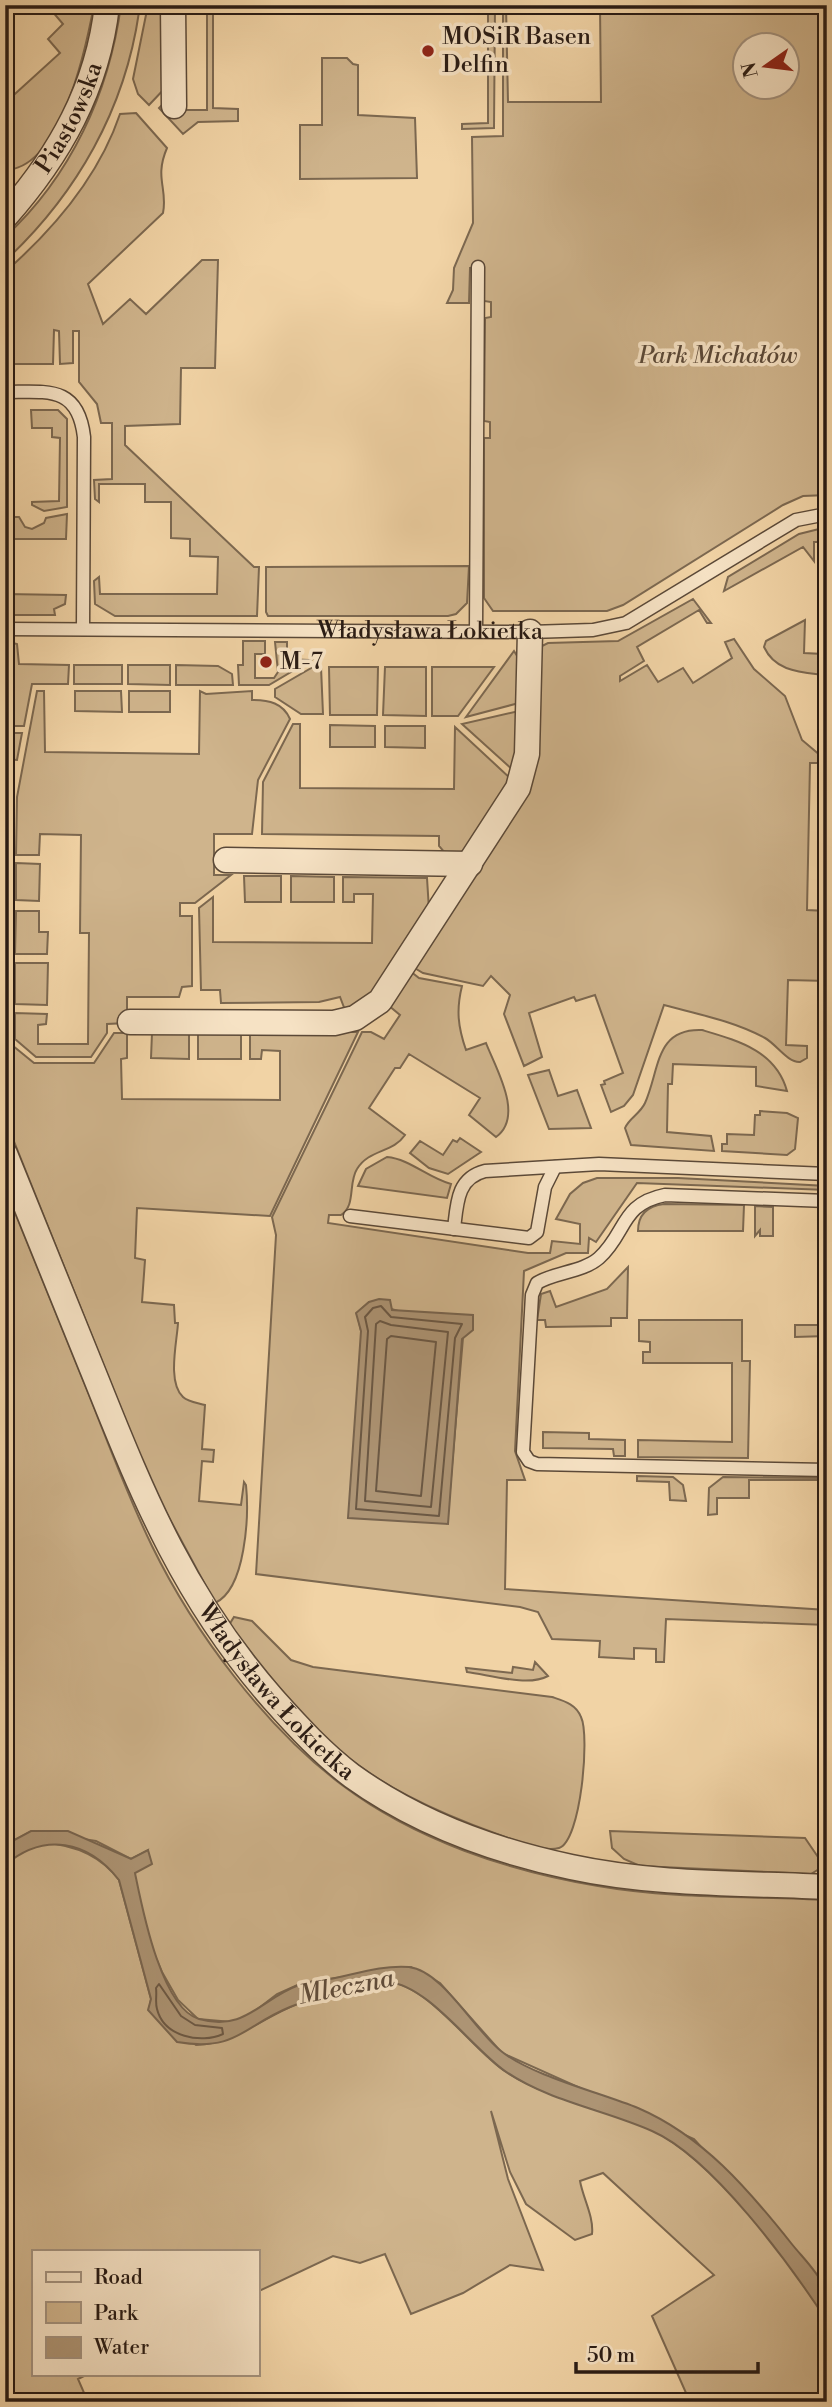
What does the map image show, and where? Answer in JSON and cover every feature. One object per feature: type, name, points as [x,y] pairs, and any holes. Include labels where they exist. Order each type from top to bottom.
[{"type":"street","name":"Piastowska","points":[[8,207],[44,171],[70,129],[96,61],[107,5]]},
{"type":"street","points":[[173,5],[174,106]]},
{"type":"street","points":[[130,1022],[325,1023],[355,1018],[380,1001],[514,795],[527,754],[530,632]]},
{"type":"street","points":[[226,860],[470,864]]},
{"type":"street","name":"Władysława Łokietka","points":[[5,1154],[139,1485],[174,1559],[203,1608],[239,1657],[288,1716],[328,1756],[373,1790],[417,1814],[479,1840],[545,1861],[627,1877],[827,1887]]},
{"type":"lane","points":[[476,631],[478,267]]},
{"type":"lane","points":[[5,391],[59,394],[75,405],[82,419],[83,629]]},
{"type":"lane","name":"Władysława Łokietka","points":[[5,629],[530,632],[618,626],[796,520],[827,514]]},
{"type":"lane","points":[[454,1228],[460,1189],[470,1177],[485,1171],[599,1164],[827,1174]]},
{"type":"lane","points":[[350,1216],[529,1238],[534,1235],[545,1187],[555,1167]]},
{"type":"lane","points":[[827,1201],[665,1195],[654,1198],[634,1208],[598,1259],[537,1283],[532,1294],[523,1452],[529,1461],[537,1464],[827,1470]]},
{"type":"green space","points":[[40,5],[94,5],[77,76],[56,129],[41,150],[25,164],[5,170],[5,103],[60,53],[48,39],[63,24],[52,11]]},
{"type":"green space","points":[[121,5],[139,5],[139,12],[132,48],[109,116],[94,148],[75,178],[31,235],[5,261],[5,237],[49,187],[68,160],[83,131],[107,70]]},
{"type":"green space","points":[[148,5],[166,5],[167,86],[149,105],[138,94],[133,79]]},
{"type":"green space","points":[[207,5],[213,5],[213,108],[238,109],[238,121],[198,122],[183,134],[159,108],[163,104],[174,110],[207,110]]},
{"type":"green space","points":[[488,5],[495,5],[494,128],[462,129],[462,124],[488,123]]},
{"type":"green space","name":"Park Michałów","points":[[503,5],[506,5],[508,102],[601,102],[600,5],[827,5],[827,495],[803,496],[783,505],[623,605],[607,611],[493,611],[484,598],[484,438],[490,438],[490,422],[484,421],[485,318],[491,317],[491,302],[484,301],[484,268],[470,268],[469,303],[447,303],[453,290],[454,268],[473,223],[472,137],[503,136]]},
{"type":"green space","points":[[322,58],[347,58],[358,65],[358,115],[415,118],[417,178],[300,179],[300,125],[322,125]]},
{"type":"green space","points":[[136,113],[167,148],[161,175],[163,213],[88,284],[103,324],[130,299],[146,314],[202,260],[218,260],[215,368],[181,368],[180,424],[125,426],[125,445],[254,567],[259,567],[257,616],[115,616],[95,604],[94,581],[99,577],[100,594],[217,594],[218,557],[190,556],[190,539],[171,538],[171,502],[145,502],[145,484],[99,484],[99,502],[95,499],[94,480],[112,479],[112,423],[101,423],[97,404],[79,382],[79,331],[73,331],[73,363],[60,364],[59,331],[54,330],[53,364],[5,364],[5,272],[41,238],[73,200],[100,159],[120,114]]},
{"type":"green space","points":[[31,410],[58,410],[67,419],[67,507],[44,511],[32,505],[32,502],[59,501],[60,438],[52,437],[52,428],[32,428]]},
{"type":"green space","points":[[67,514],[66,539],[5,539],[5,517],[19,517],[25,527],[32,529],[44,523],[46,518]]},
{"type":"green space","points":[[827,527],[827,542],[814,542],[814,561],[803,547],[724,591],[728,577],[799,534]]},
{"type":"green space","points":[[469,566],[467,603],[456,614],[448,616],[268,616],[266,612],[266,567]]},
{"type":"green space","points":[[5,594],[66,595],[65,604],[54,609],[55,615],[5,615]]},
{"type":"green space","points":[[693,599],[711,623],[707,623],[699,610],[637,647],[644,661],[620,676],[620,681],[647,665],[658,682],[683,668],[693,683],[732,658],[725,642],[734,639],[754,669],[785,696],[802,740],[821,756],[821,763],[810,763],[807,910],[827,911],[827,981],[788,980],[786,1045],[807,1046],[807,1058],[800,1062],[791,1060],[769,1041],[753,1032],[715,1018],[664,1005],[633,1095],[624,1106],[611,1112],[601,1085],[623,1073],[595,995],[576,1001],[574,997],[529,1013],[542,1057],[524,1066],[504,1014],[510,995],[491,976],[483,986],[423,973],[413,967],[520,805],[542,646],[548,643],[618,641]]},
{"type":"green space","points":[[805,620],[804,653],[823,654],[823,675],[781,666],[764,647],[766,641]]},
{"type":"green space","points":[[5,641],[17,644],[19,664],[69,665],[68,684],[32,684],[24,726],[5,726]]},
{"type":"green space","points":[[243,641],[265,641],[265,654],[255,654],[255,678],[274,678],[278,672],[275,642],[287,642],[287,659],[311,660],[269,685],[239,685],[238,665],[243,665]]},
{"type":"green space","points":[[514,651],[519,659],[519,703],[466,717]]},
{"type":"green space","points":[[74,665],[122,665],[122,684],[74,684]]},
{"type":"green space","points":[[128,665],[170,665],[170,685],[128,684]]},
{"type":"green space","points":[[176,665],[218,666],[232,674],[233,685],[176,685]]},
{"type":"green space","points":[[313,667],[321,667],[323,714],[301,714],[275,697],[275,689]]},
{"type":"green space","points":[[329,667],[378,667],[377,715],[330,715]]},
{"type":"green space","points":[[385,667],[426,667],[426,716],[383,715]]},
{"type":"green space","points":[[432,667],[494,667],[458,716],[432,716]]},
{"type":"green space","points":[[37,691],[44,691],[45,752],[199,754],[200,691],[206,694],[252,691],[252,700],[275,703],[284,709],[290,719],[258,780],[252,834],[214,834],[214,875],[231,875],[195,903],[180,903],[180,916],[192,916],[192,986],[182,987],[179,997],[127,997],[127,1023],[107,1024],[107,1033],[91,1057],[36,1057],[15,1039],[15,1013],[47,1014],[46,1024],[38,1025],[38,1044],[88,1044],[89,933],[80,933],[81,835],[40,834],[39,855],[16,855],[17,797]]},
{"type":"green space","points":[[75,691],[121,691],[122,712],[75,711]]},
{"type":"green space","points":[[129,691],[170,691],[170,712],[129,712]]},
{"type":"green space","points":[[519,711],[514,771],[462,724]]},
{"type":"green space","points":[[293,724],[300,724],[300,788],[454,789],[455,727],[511,779],[472,844],[461,853],[445,853],[439,846],[439,836],[262,834],[263,782]]},
{"type":"green space","points":[[330,725],[375,726],[375,747],[330,747]]},
{"type":"green space","points":[[385,726],[425,726],[425,748],[385,747]]},
{"type":"green space","points":[[5,733],[22,733],[17,760],[5,759]]},
{"type":"green space","points":[[16,863],[40,864],[39,901],[16,900]]},
{"type":"green space","points":[[244,876],[281,876],[281,902],[245,902]]},
{"type":"green space","points":[[291,876],[334,877],[334,902],[291,902]]},
{"type":"green space","points":[[343,877],[427,878],[429,910],[375,991],[345,1010],[340,997],[319,1002],[221,1003],[220,990],[201,990],[199,908],[213,897],[213,942],[372,943],[373,894],[354,894],[354,902],[343,902]]},
{"type":"green space","points":[[16,911],[39,911],[39,932],[48,932],[47,954],[15,954]]},
{"type":"green space","points":[[15,963],[48,963],[47,1005],[15,1004]]},
{"type":"green space","points":[[410,971],[419,978],[462,986],[459,1018],[466,1050],[486,1043],[505,1091],[508,1117],[504,1128],[496,1137],[469,1115],[480,1098],[409,1054],[400,1068],[395,1068],[369,1108],[405,1135],[394,1145],[362,1163],[354,1175],[349,1206],[341,1215],[329,1215],[328,1223],[528,1253],[550,1253],[552,1241],[580,1244],[580,1224],[556,1219],[570,1194],[583,1183],[597,1178],[678,1178],[827,1186],[827,1190],[637,1183],[596,1242],[589,1238],[588,1253],[566,1253],[524,1271],[515,1451],[525,1480],[507,1480],[505,1589],[827,1610],[827,1625],[666,1619],[664,1662],[656,1662],[656,1649],[634,1648],[634,1659],[599,1657],[600,1641],[552,1639],[538,1612],[520,1607],[256,1574],[276,1235],[272,1217],[362,1032],[371,1032],[384,1039],[400,1015],[388,1005]],"holes":[[[369,1302],[466,1332],[463,1338],[447,1524],[361,1331],[357,1313]]]},
{"type":"green space","points":[[5,1010],[7,1041],[34,1063],[94,1063],[114,1033],[127,1033],[127,1058],[121,1059],[122,1099],[280,1100],[280,1051],[262,1050],[261,1059],[250,1059],[250,1032],[358,1032],[270,1216],[137,1208],[135,1258],[145,1260],[142,1302],[174,1305],[175,1323],[178,1323],[175,1382],[185,1399],[205,1405],[202,1449],[214,1450],[213,1462],[202,1461],[199,1501],[241,1505],[244,1482],[246,1485],[246,1532],[239,1567],[225,1595],[215,1603],[152,1486],[5,1119]]},
{"type":"green space","points":[[702,1030],[742,1044],[765,1057],[782,1077],[787,1091],[756,1086],[756,1067],[673,1064],[672,1084],[668,1084],[667,1132],[711,1136],[714,1151],[631,1145],[625,1128],[645,1103],[657,1064],[667,1043],[687,1031]]},
{"type":"green space","points":[[189,1032],[189,1059],[151,1058],[152,1033]]},
{"type":"green space","points":[[198,1032],[241,1032],[241,1059],[198,1059]]},
{"type":"green space","points":[[549,1070],[558,1096],[577,1090],[591,1128],[549,1129],[528,1075]]},
{"type":"green space","points":[[760,1111],[787,1113],[798,1118],[795,1149],[787,1155],[722,1151],[722,1144],[727,1144],[727,1134],[754,1135],[755,1115],[760,1115]]},
{"type":"green space","points":[[460,1138],[481,1152],[448,1174],[429,1168],[410,1153],[420,1141],[443,1155],[453,1140],[457,1142]]},
{"type":"green space","points":[[387,1157],[403,1161],[451,1184],[447,1198],[358,1186],[366,1169]]},
{"type":"green space","points":[[5,1188],[127,1490],[169,1579],[210,1644],[234,1676],[259,1707],[313,1762],[370,1805],[400,1822],[464,1850],[530,1872],[598,1886],[654,1893],[827,1900],[827,2291],[806,2262],[694,2139],[502,2053],[440,1983],[411,1967],[302,1983],[277,1994],[246,2018],[232,2022],[198,2019],[178,2000],[147,1937],[134,1873],[147,1851],[131,1859],[96,1841],[32,1831],[5,1845]]},
{"type":"green space","points":[[664,1204],[744,1205],[743,1231],[638,1231],[645,1212]]},
{"type":"green space","points":[[755,1206],[773,1207],[773,1236],[760,1236],[760,1230],[755,1236]]},
{"type":"green space","points":[[628,1267],[627,1318],[611,1318],[611,1326],[546,1327],[545,1320],[537,1320],[541,1294],[550,1291],[556,1307],[607,1289]]},
{"type":"green space","points":[[639,1320],[742,1320],[742,1361],[750,1361],[748,1458],[638,1457],[638,1440],[732,1442],[732,1363],[643,1363],[643,1352],[650,1352],[650,1342],[639,1341]]},
{"type":"green space","points":[[795,1325],[827,1325],[827,1336],[795,1337]]},
{"type":"green space","points":[[543,1432],[589,1433],[589,1439],[625,1440],[625,1456],[614,1456],[613,1449],[543,1448]]},
{"type":"green space","points":[[637,1476],[673,1477],[683,1485],[686,1501],[670,1500],[669,1482],[637,1481]]},
{"type":"green space","points":[[723,1477],[827,1480],[749,1480],[749,1498],[717,1498],[717,1514],[708,1515],[709,1488]]},
{"type":"green space","points":[[234,1617],[252,1621],[291,1660],[313,1667],[552,1697],[573,1706],[581,1717],[584,1728],[584,1765],[578,1808],[567,1841],[559,1848],[552,1849],[519,1842],[430,1807],[367,1772],[316,1729],[290,1700],[229,1625]]},
{"type":"green space","points":[[535,1662],[548,1676],[520,1680],[467,1672],[466,1668],[512,1673],[513,1667],[533,1670]]},
{"type":"green space","points":[[610,1831],[805,1838],[818,1857],[819,1869],[811,1874],[640,1866],[624,1859],[612,1848]]},
{"type":"green space","points":[[45,1843],[67,1846],[95,1858],[112,1871],[119,1880],[151,1999],[149,2010],[196,2045],[233,2036],[288,2008],[322,1996],[376,1983],[400,1984],[432,2004],[493,2062],[523,2082],[636,2123],[675,2144],[697,2161],[740,2204],[779,2252],[824,2315],[829,2340],[827,2402],[690,2402],[652,2316],[714,2275],[603,2173],[580,2181],[592,2234],[575,2240],[526,2204],[510,2172],[491,2111],[508,2179],[543,2270],[510,2265],[463,2293],[411,2314],[385,2254],[360,2263],[333,2256],[259,2291],[259,2250],[32,2250],[32,2376],[84,2376],[78,2379],[88,2402],[5,2402],[5,1865],[25,1849]]},
{"type":"water","points":[[390,1300],[392,1310],[473,1315],[473,1330],[462,1339],[448,1524],[348,1518],[361,1331],[356,1313],[369,1302]]},
{"type":"water","name":"Mleczna","points":[[31,1831],[68,1831],[131,1859],[148,1850],[152,1864],[135,1873],[155,1955],[174,1996],[186,2011],[199,2019],[215,2022],[241,2018],[285,1991],[307,1983],[388,1967],[409,1967],[422,1971],[446,1990],[491,2042],[514,2060],[547,2076],[638,2108],[683,2133],[704,2149],[741,2184],[819,2277],[827,2293],[827,2321],[748,2215],[700,2164],[675,2144],[652,2131],[558,2098],[522,2081],[492,2061],[434,2005],[403,1986],[380,1982],[307,2001],[274,2014],[227,2040],[197,2044],[177,2042],[148,2010],[151,1999],[119,1880],[94,1856],[65,1845],[35,1848],[5,1865],[5,1845]]},
{"type":"place","name":"MOSiR Basen Delfin","points":[[428,51]]},
{"type":"place","name":"M-7","points":[[266,662]]}]
